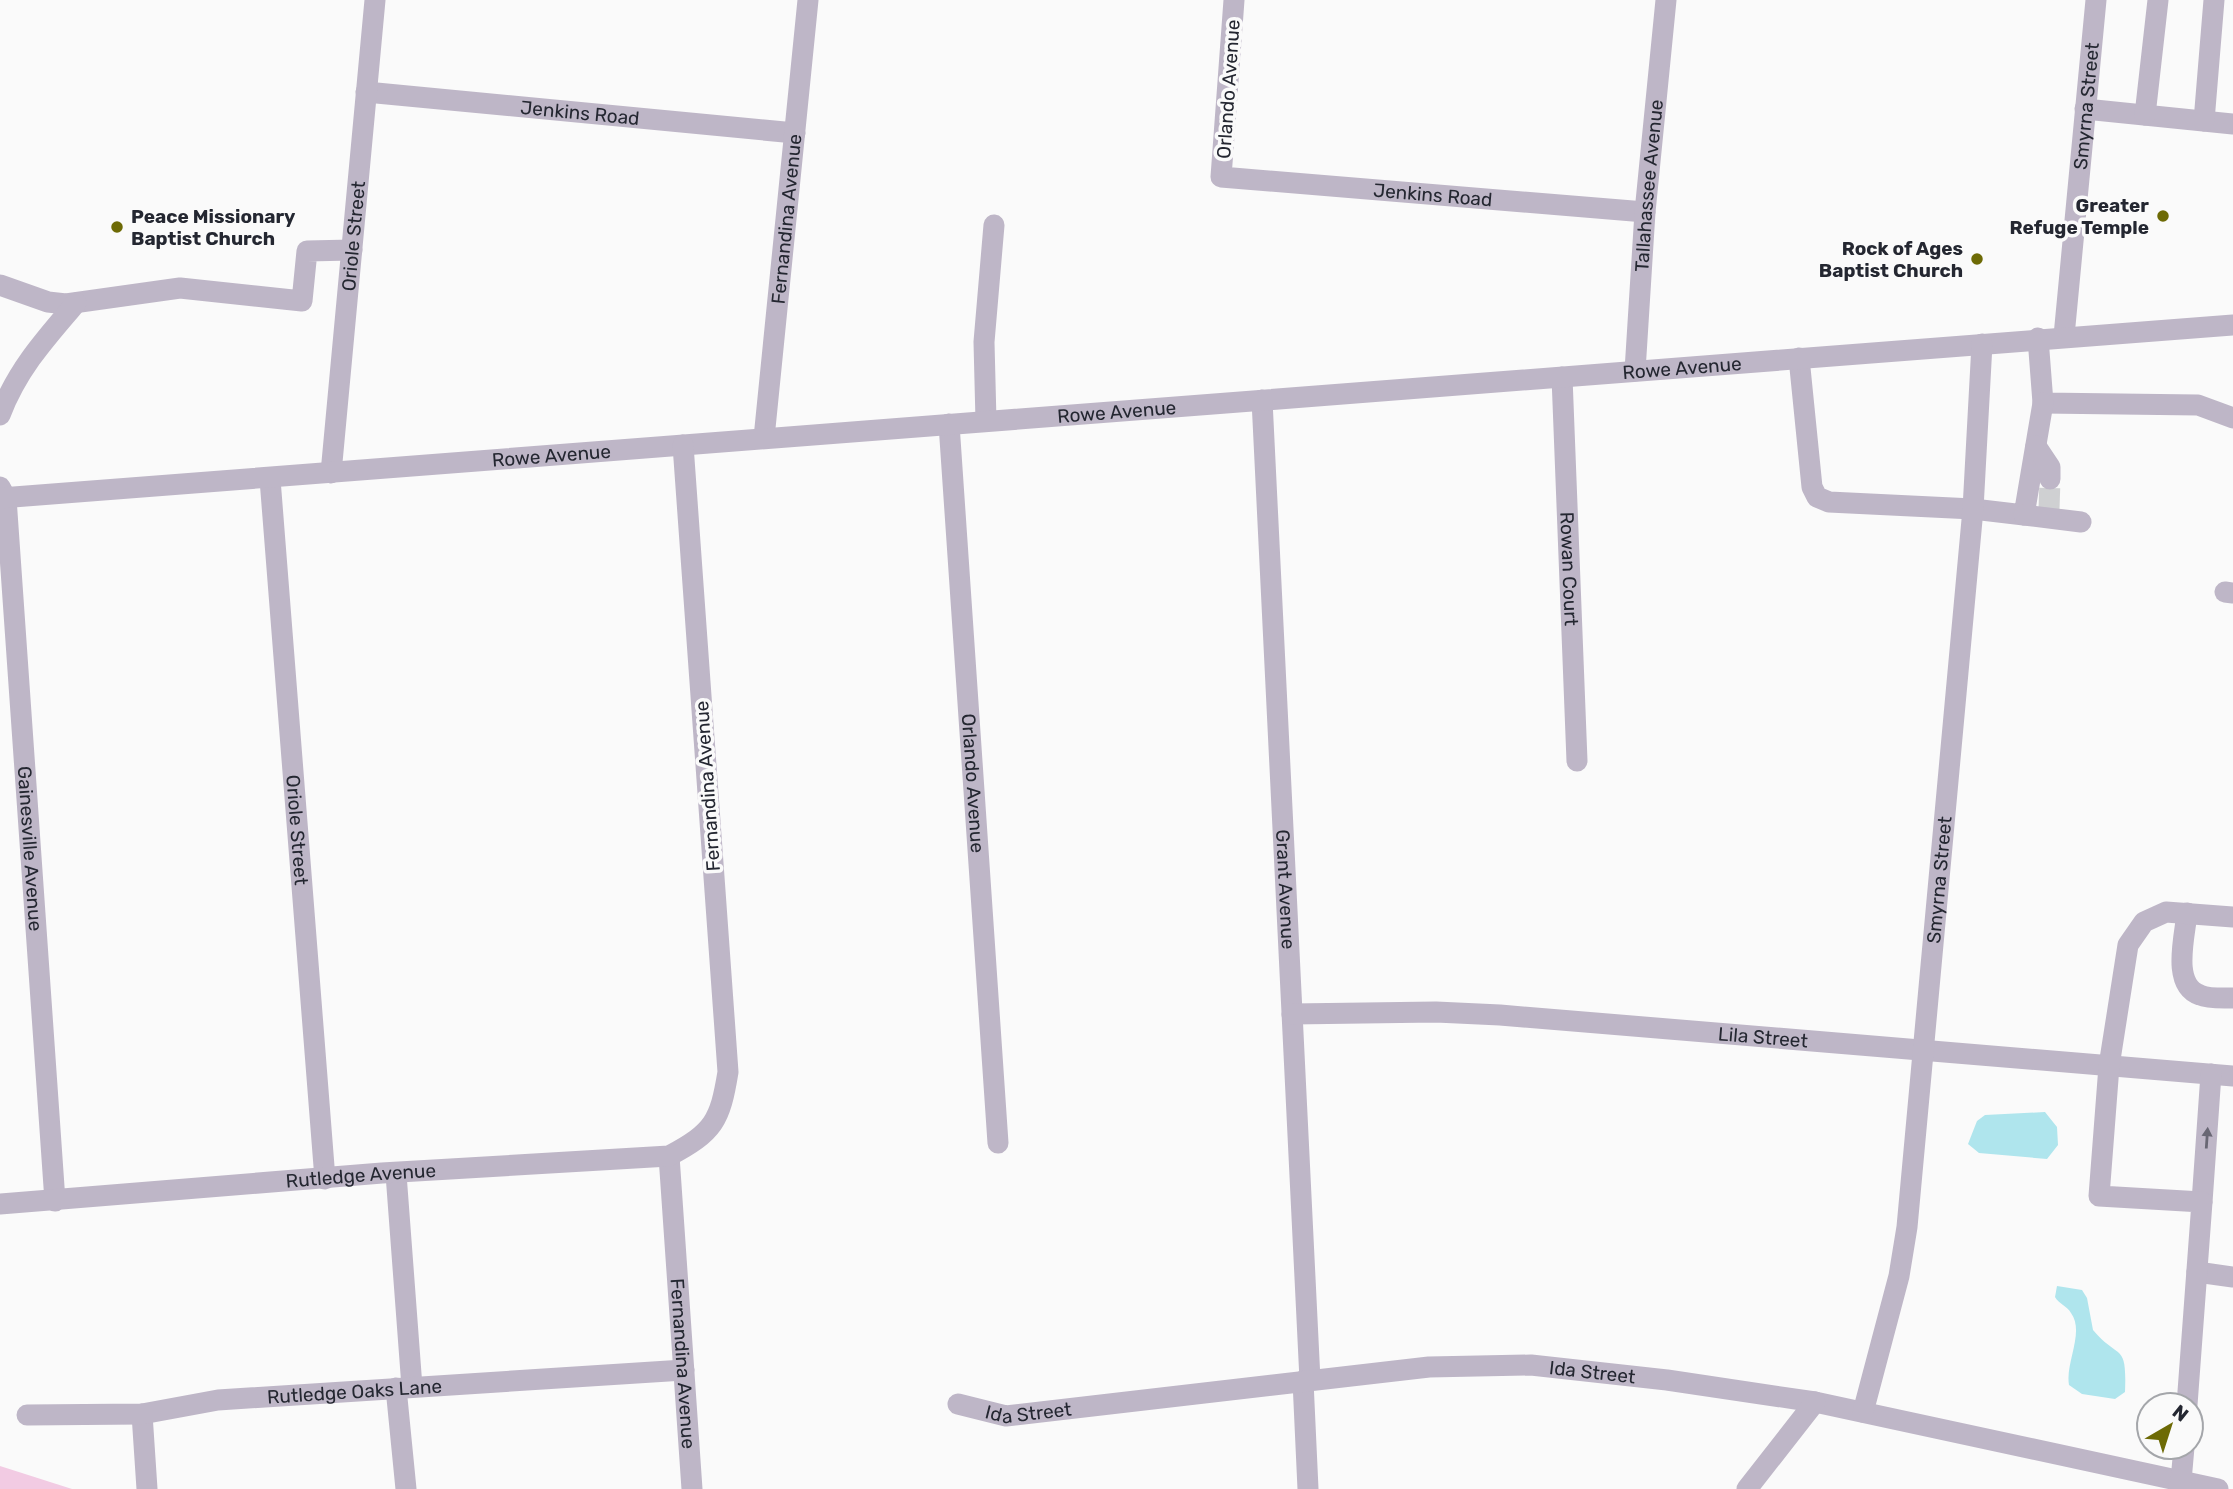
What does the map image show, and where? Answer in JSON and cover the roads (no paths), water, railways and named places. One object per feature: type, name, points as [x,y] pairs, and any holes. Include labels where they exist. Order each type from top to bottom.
[{"type":"street","name":"Oriole Street","points":[[331,473],[375,0]]},
{"type":"street","name":"Fernandina Avenue","points":[[764,438],[808,0]]},
{"type":"street","name":"Orlando Avenue","points":[[1221,177],[1234,0]]},
{"type":"street","name":"Tallahassee Avenue","points":[[1635,371],[1645,212],[1667,0]]},
{"type":"street","name":"Smyrna Street","points":[[2064,336],[2096,0]]},
{"type":"street","points":[[2145,115],[2158,0]]},
{"type":"street","points":[[2204,121],[2214,0]]},
{"type":"street","name":"Jenkins Road","points":[[366,92],[795,133]]},
{"type":"street","points":[[2085,109],[2233,124]]},
{"type":"street","name":"Jenkins Road","points":[[1221,177],[1645,212]]},
{"type":"street","points":[[986,421],[984,342],[994,225]]},
{"type":"street","points":[[0,285],[48,302],[76,303],[180,288],[302,301],[307,251],[352,250]]},
{"type":"street","points":[[0,415],[11,386],[32,353],[76,303]]},
{"type":"street","name":"Rowe Avenue","points":[[2,494],[270,479],[2038,338],[2233,325]]},
{"type":"street","points":[[2024,515],[2043,403],[2038,338]]},
{"type":"street","name":"Smyrna Street","points":[[1863,1412],[1899,1276],[1907,1227],[1973,509],[1982,344]]},
{"type":"street","points":[[1799,358],[1812,487],[1817,497],[1829,502],[1973,509],[2024,515],[2049,513],[2081,522]]},
{"type":"street","name":"Rowan Court","points":[[1562,377],[1577,761]]},
{"type":"street","name":"Grant Avenue","points":[[1262,400],[1292,1014],[1307,1381],[1308,1489]]},
{"type":"street","points":[[2043,403],[2198,405],[2233,418]]},
{"type":"street","name":"Orlando Avenue","points":[[949,424],[998,1143]]},
{"type":"street","name":"Fernandina Avenue","points":[[683,445],[728,1072],[715,1125]]},
{"type":"street","points":[[2036,446],[2050,467],[2050,479]]},
{"type":"street","name":"Oriole Street","points":[[270,479],[326,1179]]},
{"type":"street","name":"Gainesville Avenue","points":[[2,494],[55,1201]]},
{"type":"street","points":[[2202,1202],[2099,1196],[2109,1066],[2128,945],[2133,936],[2153,916],[2166,912],[2233,917]]},
{"type":"street","points":[[2187,913],[2182,969],[2186,985],[2201,996],[2233,998]]},
{"type":"street","name":"Lila Street","points":[[1292,1014],[1436,1012],[1500,1015],[2233,1076]]},
{"type":"street","points":[[2188,1391],[2211,1074]]},
{"type":"street","name":"Rutledge Avenue","points":[[0,1204],[669,1156],[715,1125]]},
{"type":"street","name":"Fernandina Avenue","points":[[669,1156],[692,1489]]},
{"type":"street","points":[[396,1174],[406,1489]]},
{"type":"street","points":[[2197,1272],[2233,1277]]},
{"type":"street","name":"Ida Street","points":[[958,1404],[1006,1416],[1429,1367],[1531,1365],[1667,1380],[1815,1402],[2218,1489]]},
{"type":"street","name":"Rutledge Oaks Lane","points":[[27,1415],[142,1414],[218,1400],[684,1370]]},
{"type":"street","points":[[1747,1489],[1815,1402]]},
{"type":"street","points":[[142,1414],[147,1489]]},
{"type":"street","points":[[2181,1481],[2183,1461]]},
{"type":"water","points":[[2045,1112],[2057,1127],[2058,1145],[2047,1159],[1979,1153],[1968,1144],[1977,1121],[1985,1115]]},
{"type":"water","points":[[2057,1286],[2082,1290],[2087,1298],[2093,1330],[2123,1358],[2125,1392],[2115,1399],[2082,1394],[2069,1385],[2076,1329],[2071,1313],[2055,1297]]},
{"type":"tunnel","points":[[2049,509],[2050,479]]},
{"type":"place","name":"Greater Refuge Temple","points":[[2163,216]]},
{"type":"place","name":"Peace Missionary Baptist Church","points":[[117,227]]},
{"type":"place","name":"Rock of Ages Baptist Church","points":[[1977,259]]}]
